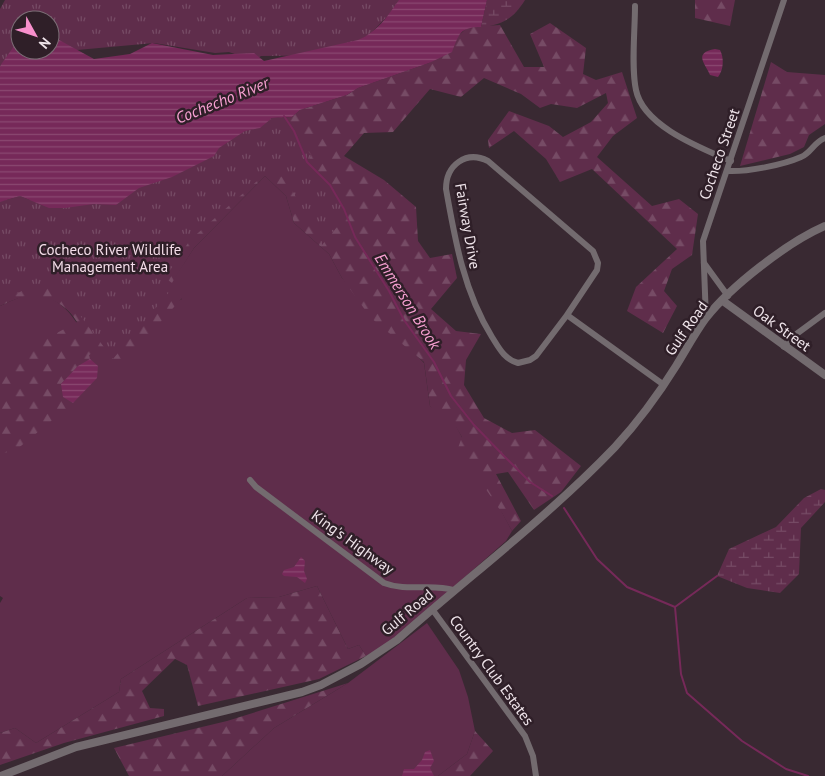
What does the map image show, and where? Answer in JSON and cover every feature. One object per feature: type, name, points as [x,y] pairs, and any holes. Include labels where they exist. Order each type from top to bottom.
[{"type":"street","name":"Cocheco Street","points":[[706,319],[703,240],[728,171],[784,0]]},
{"type":"street","points":[[635,6],[636,90],[639,99],[650,114],[673,133],[731,161]]},
{"type":"street","points":[[728,171],[757,168],[802,157],[817,141],[825,138]]},
{"type":"street","name":"Fairway Drive","points":[[474,157],[488,161],[593,251],[598,263],[597,270],[567,315],[530,360],[518,364],[511,362],[501,352],[474,307],[467,286],[446,189],[448,176],[455,164],[474,157]]},
{"type":"street","name":"Gulf Road","points":[[1,776],[76,747],[279,698],[321,685],[376,655],[576,484],[614,448],[632,428],[664,385],[706,319],[724,300],[783,250],[825,226]]},
{"type":"street","points":[[703,262],[724,300]]},
{"type":"street","name":"Oak Street","points":[[724,300],[784,347],[825,375]]},
{"type":"street","points":[[784,347],[791,338],[825,313]]},
{"type":"street","points":[[567,315],[664,385]]},
{"type":"street","name":"King's Highway","points":[[250,480],[256,487],[384,583],[398,587],[441,586],[454,590]]},
{"type":"street","name":"Country Club Estates","points":[[432,609],[524,736],[532,756],[536,776]]},
{"type":"green space","points":[[5,0],[403,0],[371,33],[336,55],[261,56],[254,61],[229,52],[215,53],[154,43],[66,51],[60,48],[60,10],[10,10],[11,60],[8,64],[0,65],[0,9]]},
{"type":"green space","points":[[487,0],[525,0],[516,12],[506,20],[495,25],[481,27]]},
{"type":"green space","points":[[695,0],[735,0],[730,26],[695,18]]},
{"type":"green space","points":[[550,23],[586,48],[583,74],[596,80],[622,72],[637,118],[613,136],[597,157],[652,206],[679,199],[698,214],[692,255],[672,269],[664,291],[677,306],[663,333],[627,311],[636,287],[677,249],[592,169],[560,182],[546,159],[514,131],[489,148],[488,140],[509,111],[549,126],[563,137],[591,122],[608,103],[606,93],[577,108],[551,104],[540,108],[521,94],[484,78],[461,97],[430,89],[393,132],[364,133],[344,156],[384,180],[416,207],[418,241],[430,258],[452,254],[457,278],[431,309],[456,331],[481,334],[466,360],[464,385],[484,418],[512,433],[535,430],[581,466],[561,492],[534,510],[508,472],[496,474],[521,521],[512,531],[458,448],[462,437],[456,427],[446,425],[430,406],[424,362],[371,318],[342,278],[329,254],[294,223],[286,196],[265,176],[194,248],[170,286],[182,298],[125,362],[113,364],[94,352],[89,355],[90,359],[78,366],[61,384],[63,397],[69,401],[66,409],[16,450],[0,454],[0,369],[44,340],[77,322],[63,306],[44,297],[26,296],[0,306],[0,202],[20,196],[49,208],[218,148],[245,131],[260,128],[272,118],[292,117],[300,110],[347,95],[358,88],[429,63],[468,27],[500,25],[524,67],[544,67],[530,34]]},
{"type":"green space","points":[[771,62],[787,72],[825,75],[825,124],[809,135],[804,147],[790,154],[740,166]]},
{"type":"green space","name":"Cocheco River Wildlife Management Area","points":[[282,117],[311,155],[308,163],[354,207],[322,245],[285,177],[265,174],[190,240],[165,278],[175,285],[113,359],[57,285],[0,296],[0,201],[15,199],[33,200],[218,149],[242,131],[260,128],[266,121]]},
{"type":"green space","points":[[265,176],[286,196],[294,223],[329,254],[342,278],[424,363],[430,406],[456,426],[512,531],[506,541],[402,632],[383,647],[366,656],[359,645],[348,649],[317,586],[279,597],[247,598],[121,679],[119,692],[36,743],[15,728],[0,733],[0,603],[3,598],[0,596],[0,306],[30,295],[50,298],[72,316],[87,341],[182,299],[169,286],[194,248]]},
{"type":"green space","points":[[821,489],[825,490],[825,502],[801,528],[799,574],[780,593],[747,588],[717,576],[729,549],[776,527],[804,498]]},
{"type":"green space","points":[[317,586],[348,649],[359,645],[366,656],[319,679],[198,706],[187,665],[175,659],[142,691],[150,708],[164,709],[164,716],[64,743],[0,765],[0,733],[15,728],[36,743],[119,692],[121,679],[247,598],[279,597]]},
{"type":"green space","points":[[427,623],[459,670],[468,697],[475,731],[467,754],[438,776],[222,776],[274,728],[348,683]]},
{"type":"green space","points":[[348,683],[274,728],[222,776],[129,776],[114,748],[227,721]]},
{"type":"green space","points":[[475,731],[493,751],[470,776],[438,776],[467,754]]},
{"type":"water","name":"Cochecho River","points":[[399,0],[487,0],[481,27],[464,30],[459,36],[452,52],[429,63],[358,88],[347,95],[300,110],[292,117],[272,118],[260,128],[245,131],[219,148],[214,156],[172,177],[139,188],[116,205],[94,204],[49,208],[20,196],[0,202],[0,66],[10,52],[10,60],[60,60],[60,40],[94,59],[130,54],[152,43],[213,55],[254,53],[264,61],[358,40],[371,33],[386,18]]},
{"type":"water","points":[[715,49],[720,50],[723,60],[718,77],[710,75],[702,59],[704,53]]},
{"type":"water","points":[[90,359],[98,366],[97,378],[73,403],[63,397],[61,384],[78,366]]},
{"type":"water","points":[[301,557],[305,561],[304,571],[307,579],[305,583],[297,577],[284,576],[282,574],[284,570],[294,567]]},
{"type":"water","points":[[430,750],[434,761],[430,768],[434,776],[402,776],[404,769],[414,769],[422,760],[425,752]]},
{"type":"waterway","name":"Emmerson Brook","points":[[284,116],[294,131],[307,162],[330,185],[344,209],[355,237],[389,291],[404,320],[434,362],[451,396],[474,425],[530,482],[552,496]]},
{"type":"waterway","name":"Emmerson Brook","points":[[564,508],[597,559],[627,587],[675,607]]},
{"type":"waterway","points":[[675,607],[717,576]]},
{"type":"waterway","name":"Emmerson Brook","points":[[675,607],[681,674],[687,693],[742,741],[786,769],[808,776]]}]
